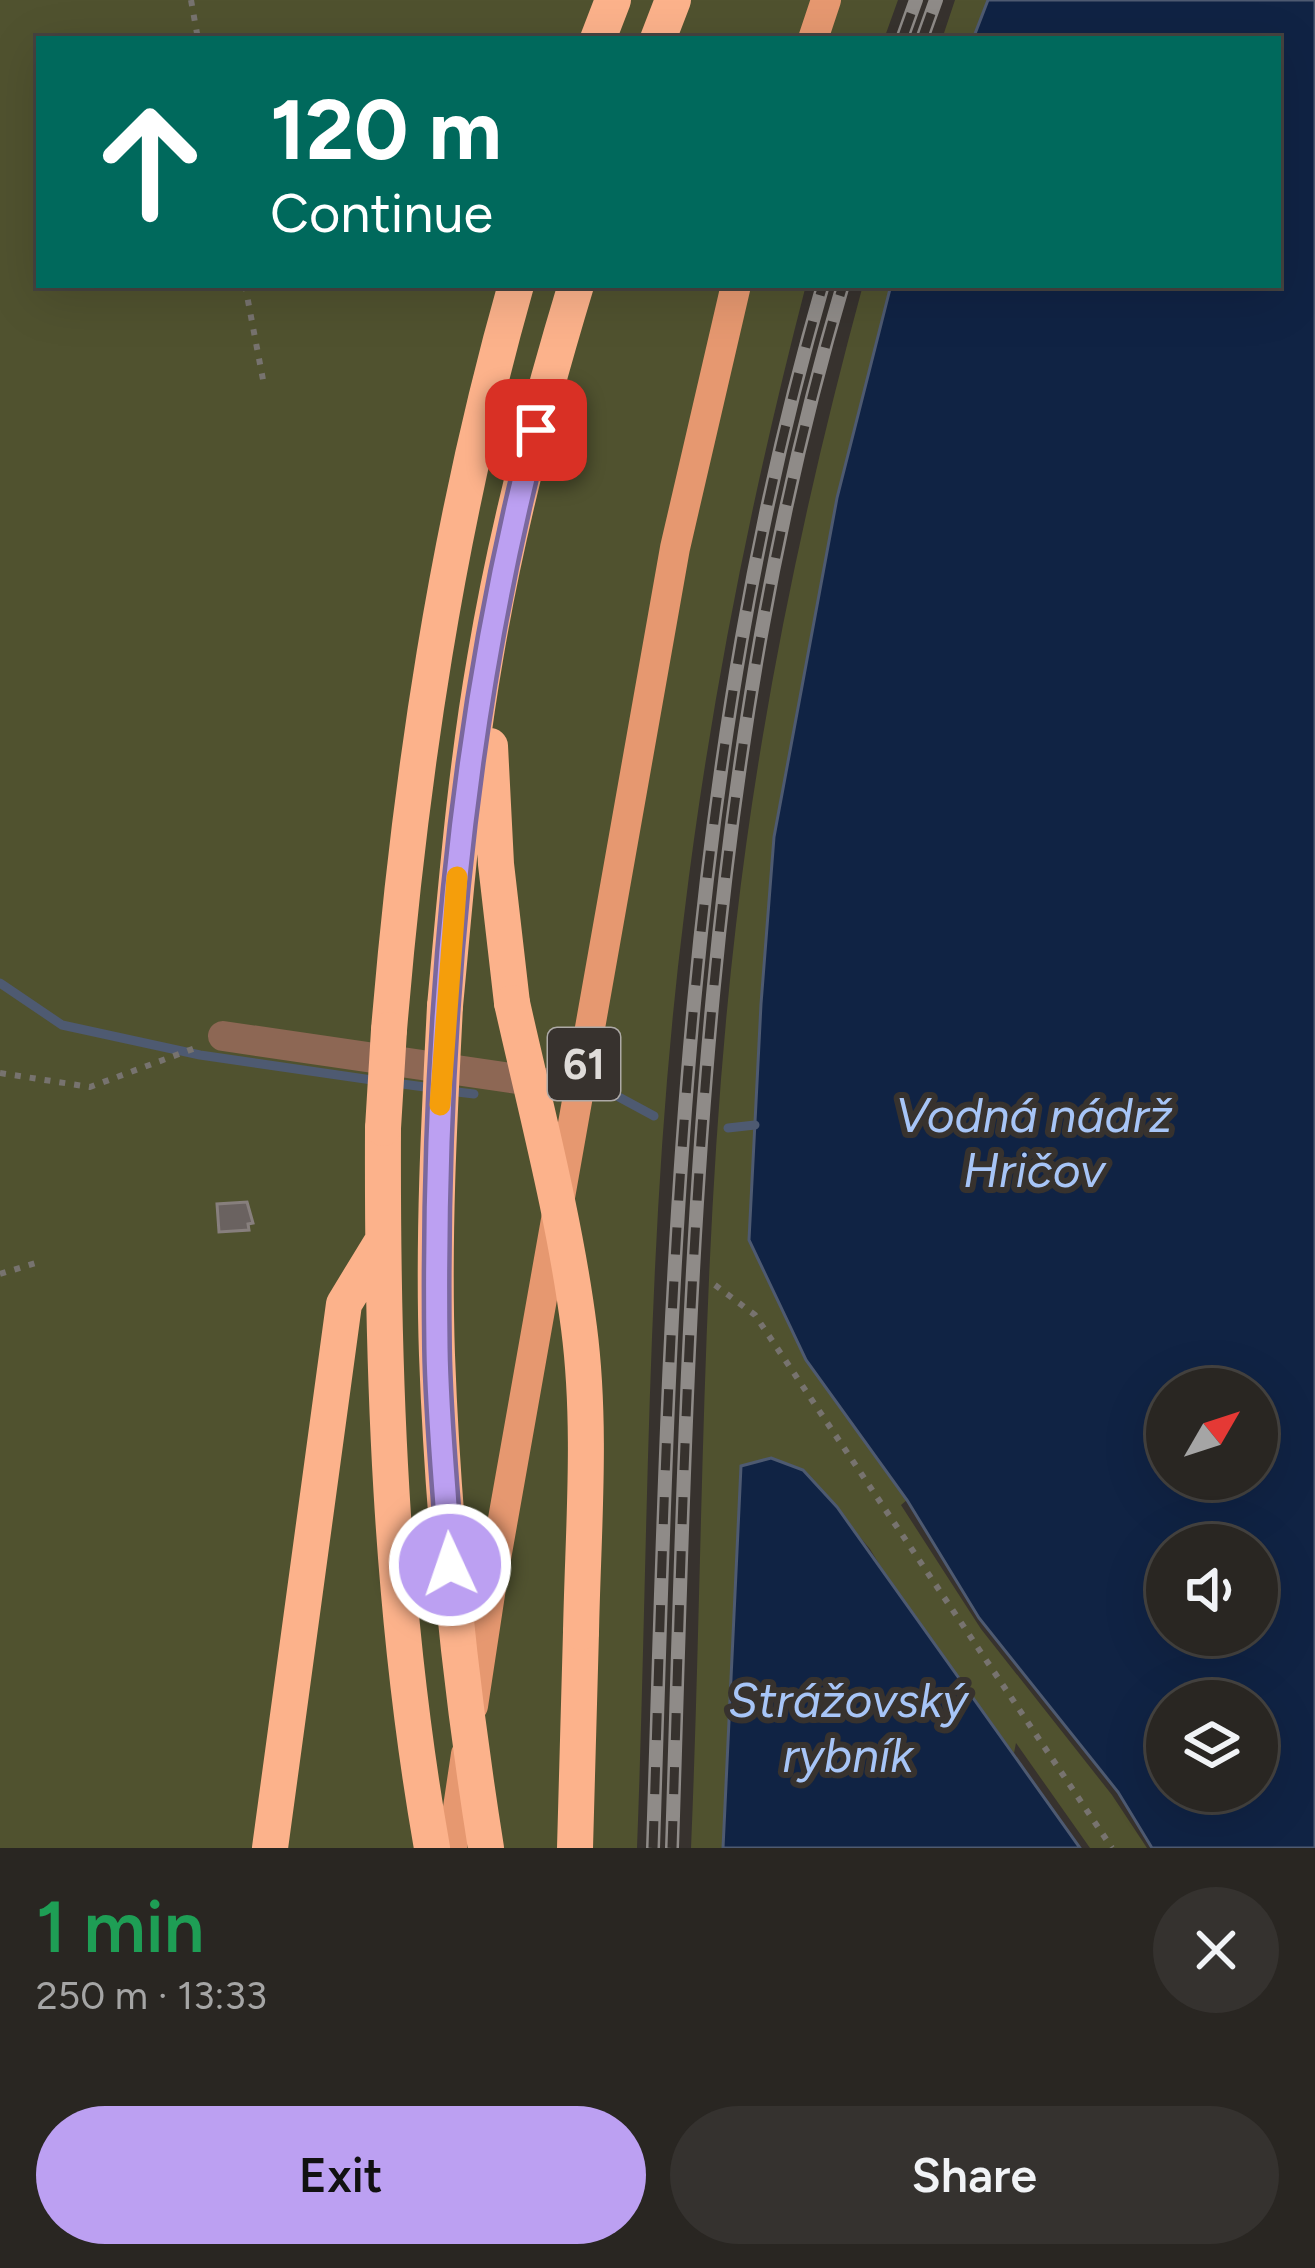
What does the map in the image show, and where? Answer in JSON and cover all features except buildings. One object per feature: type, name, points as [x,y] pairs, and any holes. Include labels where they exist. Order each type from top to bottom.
[{"type":"highway","points":[[599,36],[614,0]]},
{"type":"highway","points":[[659,36],[673,0]]},
{"type":"highway","points":[[432,1848],[398,1600],[386,1450],[383,1128],[419,744],[471,463],[515,288]]},
{"type":"highway","points":[[486,1848],[450,1565],[437,1353],[437,1154],[445,1006],[460,842],[485,659],[526,466],[575,288]]},
{"type":"highway","points":[[485,659],[496,864],[512,1003],[579,1327],[585,1450],[575,1848]]},
{"type":"highway","points":[[270,1848],[344,1304],[382,1240]]},
{"type":"main road","points":[[814,36],[826,0]]},
{"type":"main road","name":"61","points":[[452,1848],[491,1581],[675,548],[735,288]]},
{"type":"street","points":[[223,1036],[579,1088]]},
{"type":"path","points":[[190,0],[197,36]]},
{"type":"path","points":[[246,288],[264,385]]},
{"type":"path","points":[[0,1073],[90,1087],[223,1036]]},
{"type":"path","points":[[0,1274],[39,1262]]},
{"type":"path","points":[[716,1285],[755,1316],[1112,1848]]},
{"type":"green space","points":[[0,0],[898,0],[885,36],[36,36],[36,288],[805,288],[768,441],[720,677],[694,836],[671,1032],[650,1382],[637,1848],[0,1848]]},
{"type":"green space","points":[[955,0],[988,0],[974,36],[943,36]]},
{"type":"green space","points":[[862,288],[890,288],[837,498],[774,837],[750,1240],[907,1500],[901,1505],[981,1629],[1112,1795],[1147,1848],[1090,1848],[1016,1743],[1014,1753],[899,1597],[870,1549],[803,1470],[741,1467],[723,1848],[691,1848],[709,1270],[724,1040],[758,763],[823,443]]},
{"type":"water","name":"Vodná nádrž Hričov","points":[[988,0],[1315,0],[1315,1848],[1152,1848],[1118,1792],[979,1618],[907,1500],[806,1360],[749,1240],[774,837],[837,498],[890,288],[1281,288],[1281,36],[974,36]]},
{"type":"water","name":"Strážovský rybník","points":[[771,1458],[803,1470],[837,1507],[1080,1848],[723,1848],[741,1466]]},
{"type":"waterway","points":[[0,983],[62,1025],[200,1055],[379,1081]]},
{"type":"waterway","points":[[395,1083],[432,1088]]},
{"type":"waterway","points":[[449,1091],[474,1094]]},
{"type":"waterway","points":[[617,1096],[654,1116]]},
{"type":"waterway","points":[[728,1128],[755,1125]]},
{"type":"railway","points":[[903,36],[916,0]]},
{"type":"railway","points":[[923,36],[936,0]]},
{"type":"railway","points":[[653,1848],[675,1257],[709,865],[736,670],[774,477],[822,288]]},
{"type":"railway","points":[[672,1848],[694,1257],[727,864],[755,670],[793,476],[842,288]]},
{"type":"slow traffic","points":[[440,1105],[457,877]]},
{"type":"route","points":[[450,1565],[437,1353],[437,1154],[445,1006],[460,842],[485,659],[536,430]]}]
